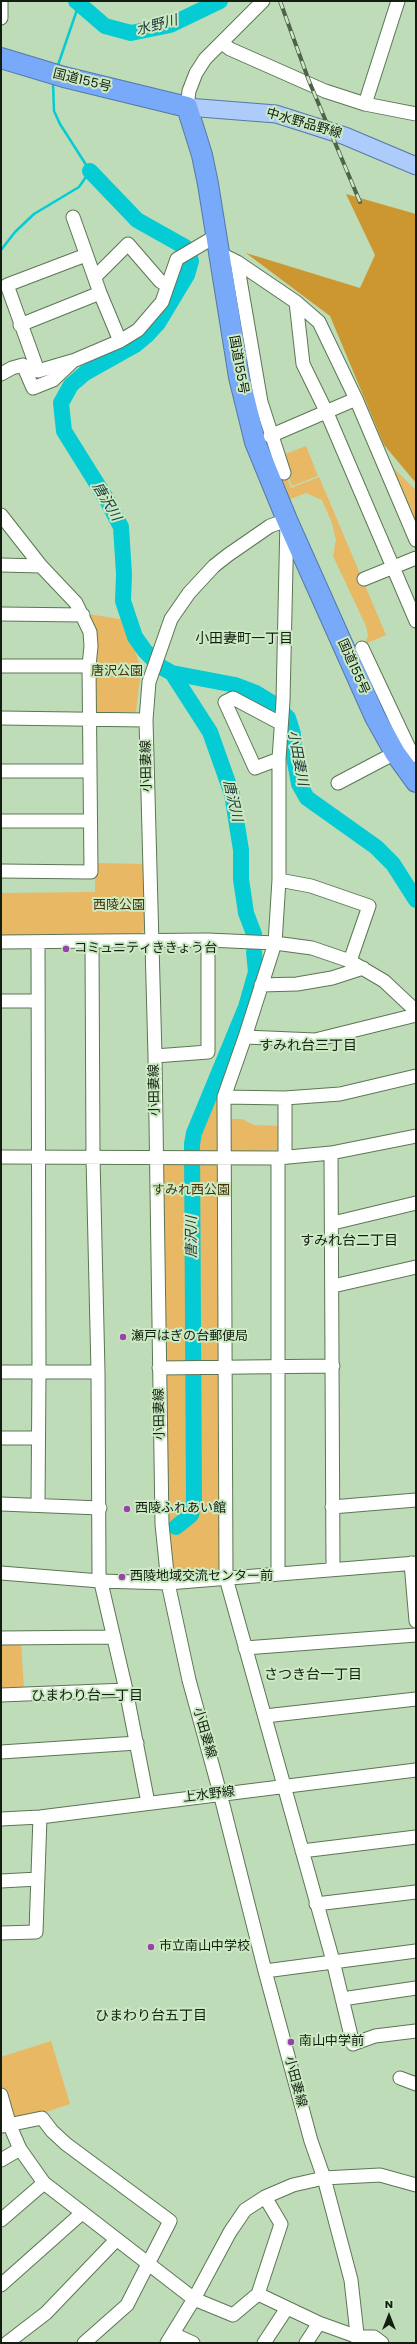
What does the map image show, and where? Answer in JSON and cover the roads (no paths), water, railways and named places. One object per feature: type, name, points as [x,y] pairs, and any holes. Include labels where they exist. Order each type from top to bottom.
[{"type":"highway","name":"国道155号","points":[[1,58],[64,77],[187,107],[202,155],[245,405],[263,464],[286,520],[376,717],[409,751],[416,782]]},
{"type":"main road","name":"中水野品野線","points":[[187,107],[276,114],[345,136],[416,166]]},
{"type":"street","points":[[1,1],[1,18]]},
{"type":"street","points":[[187,107],[188,91],[196,73],[205,59],[263,1]]},
{"type":"street","points":[[365,104],[398,1]]},
{"type":"street","points":[[222,43],[230,49],[325,91],[365,104],[416,114]]},
{"type":"street","points":[[72,217],[100,293],[120,341]]},
{"type":"street","points":[[94,277],[128,244],[160,282],[166,285]]},
{"type":"street","points":[[86,255],[7,285],[38,371],[73,361],[120,341],[138,330],[162,302],[166,285],[177,259],[196,248],[217,245],[237,262],[296,302],[319,322],[356,399],[416,540]]},
{"type":"street","points":[[237,262],[261,402],[270,436],[284,473]]},
{"type":"street","points":[[20,324],[100,293]]},
{"type":"street","points":[[296,302],[303,364],[327,412],[416,621]]},
{"type":"street","points":[[1,374],[12,368],[23,365],[33,388],[53,380],[73,361]]},
{"type":"street","points":[[270,436],[356,399]]},
{"type":"street","points":[[1,515],[41,566],[76,603],[90,632],[89,720],[91,872],[1,872]]},
{"type":"street","points":[[286,520],[283,701],[279,759],[279,880],[274,943],[245,1037],[224,1097],[223,1158],[226,1578],[332,1961],[353,2044],[376,2036],[416,2031]]},
{"type":"street","name":"小田妻線","points":[[286,520],[270,526],[214,566],[185,599],[171,620],[152,671],[146,720],[150,942],[155,1056],[162,1524],[168,1583],[189,1680],[220,1793],[265,1972],[311,2141],[324,2178],[351,2280],[358,2340]]},
{"type":"street","points":[[364,580],[416,558]]},
{"type":"street","points":[[1,565],[41,566]]},
{"type":"street","points":[[1,614],[83,615]]},
{"type":"street","points":[[338,782],[409,751],[362,648]]},
{"type":"street","points":[[1,666],[89,666]]},
{"type":"street","points":[[279,759],[255,768],[225,702],[233,698],[281,721]]},
{"type":"street","points":[[1,718],[146,720]]},
{"type":"street","points":[[1,771],[90,771]]},
{"type":"street","points":[[1,821],[90,821]]},
{"type":"street","points":[[279,880],[311,886],[369,906],[350,962]]},
{"type":"street","points":[[155,1056],[208,1052],[208,940]]},
{"type":"street","points":[[1,942],[150,942],[208,940],[274,943],[312,948],[363,968],[384,981],[416,1011]]},
{"type":"street","points":[[38,942],[40,1372],[38,1505]]},
{"type":"street","points":[[92,942],[93,1157],[98,1372],[100,1581],[126,1690],[148,1804]]},
{"type":"street","points":[[261,985],[297,984],[332,978],[363,968]]},
{"type":"street","points":[[1,1001],[38,1001]]},
{"type":"street","points":[[245,1037],[315,1040],[416,1015]]},
{"type":"street","points":[[224,1097],[285,1098],[340,1094],[416,1076]]},
{"type":"street","points":[[278,1574],[278,1367],[281,1158],[285,1098]]},
{"type":"street","points":[[1,1157],[281,1158],[331,1153],[416,1136]]},
{"type":"street","points":[[331,1153],[333,1223],[332,1569]]},
{"type":"street","points":[[333,1223],[416,1203]]},
{"type":"street","points":[[333,1286],[416,1267]]},
{"type":"street","points":[[159,1368],[333,1366]]},
{"type":"street","points":[[1,1372],[98,1372]]},
{"type":"street","points":[[1,1438],[38,1438]]},
{"type":"street","points":[[332,1508],[416,1500]]},
{"type":"street","points":[[1,1504],[100,1508]]},
{"type":"street","points":[[1,1573],[100,1581],[168,1583],[414,1563],[416,1621]]},
{"type":"street","points":[[245,1648],[416,1635]]},
{"type":"street","points":[[1,1638],[114,1636]]},
{"type":"street","points":[[1,1695],[126,1690]]},
{"type":"street","points":[[265,1716],[416,1699]]},
{"type":"street","points":[[1,1752],[137,1743]]},
{"type":"street","name":"上水野線","points":[[1,1819],[40,1817],[148,1804],[220,1793],[283,1787],[416,1770]]},
{"type":"street","points":[[1,1933],[36,1932],[40,1817]]},
{"type":"street","points":[[302,1851],[416,1837]]},
{"type":"street","points":[[1,1881],[38,1879]]},
{"type":"street","points":[[316,1904],[416,1892]]},
{"type":"street","points":[[265,1972],[332,1961],[416,1951]]},
{"type":"street","points":[[342,1999],[416,1988]]},
{"type":"street","points":[[400,2078],[416,2084]]},
{"type":"street","points":[[1,2095],[5,2126],[44,2183],[194,2299],[233,2315],[258,2294],[281,2224],[265,2196]]},
{"type":"street","points":[[5,2126],[42,2118],[52,2131],[66,2144],[170,2221],[127,2305],[84,2343]]},
{"type":"street","points":[[1,2160],[20,2149]]},
{"type":"street","points":[[193,2343],[170,2339],[194,2299],[230,2232],[245,2210],[265,2196],[293,2185],[324,2178],[380,2175],[416,2185]]},
{"type":"street","points":[[1,2220],[44,2183]]},
{"type":"street","points":[[1,2285],[82,2213]]},
{"type":"street","points":[[7,2343],[46,2313],[116,2240]]},
{"type":"street","points":[[258,2294],[358,2340],[374,2337],[382,2343]]},
{"type":"street","points":[[264,2343],[287,2308]]},
{"type":"street","points":[[306,2343],[319,2322]]},
{"type":"waterway","name":"水野川","points":[[76,1],[105,26],[131,33],[170,25],[220,1]]},
{"type":"waterway","points":[[57,68],[79,4]]},
{"type":"waterway","points":[[1,250],[15,232],[34,214],[79,187],[90,171],[60,124],[54,111],[53,82]]},
{"type":"waterway","name":"唐沢川","points":[[90,171],[137,220],[185,247],[191,261],[187,275],[158,323],[147,335],[135,345],[85,373],[71,385],[61,403],[64,431],[107,500],[121,527],[124,574],[123,601],[135,637],[145,651],[161,667],[172,673],[210,732],[232,794],[241,850],[241,879],[246,913],[254,934]]},
{"type":"waterway","name":"小田妻川","points":[[172,673],[235,685],[256,693],[274,704],[288,718],[293,734],[294,757],[299,784],[307,798],[376,847],[393,864],[416,900]]},
{"type":"waterway","name":"唐沢川","points":[[176,1527],[191,1515],[194,1504],[192,1144],[194,1133],[246,1007],[256,972],[254,952]]},
{"type":"railway","points":[[280,1],[309,81],[360,202]]},
{"type":"place","name":"コミュニティききょう台","points":[[66,949]]},
{"type":"place","name":"瀬戸はぎの台郵便局","points":[[123,1337]]},
{"type":"place","name":"西陵ふれあい館","points":[[127,1509]]},
{"type":"place","name":"西陵地域交流センター前","points":[[122,1577]]},
{"type":"place","name":"市立南山中学校","points":[[151,1947]]},
{"type":"place","name":"南山中学前","points":[[291,2042]]},
{"type":"district","name":"小田妻町一丁目","points":[[244,639]]},
{"type":"district","name":"すみれ台三丁目","points":[[308,1046]]},
{"type":"district","name":"すみれ台二丁目","points":[[349,1241]]},
{"type":"district","name":"さつき台一丁目","points":[[313,1675]]},
{"type":"district","name":"ひまわり台一丁目","points":[[87,1696]]},
{"type":"district","name":"ひまわり台五丁目","points":[[151,2016]]},
{"type":"park label","name":"唐沢公園","points":[[117,672]]},
{"type":"park label","name":"西陵公園","points":[[119,906]]},
{"type":"park label","name":"すみれ西公園","points":[[191,1191]]}]
